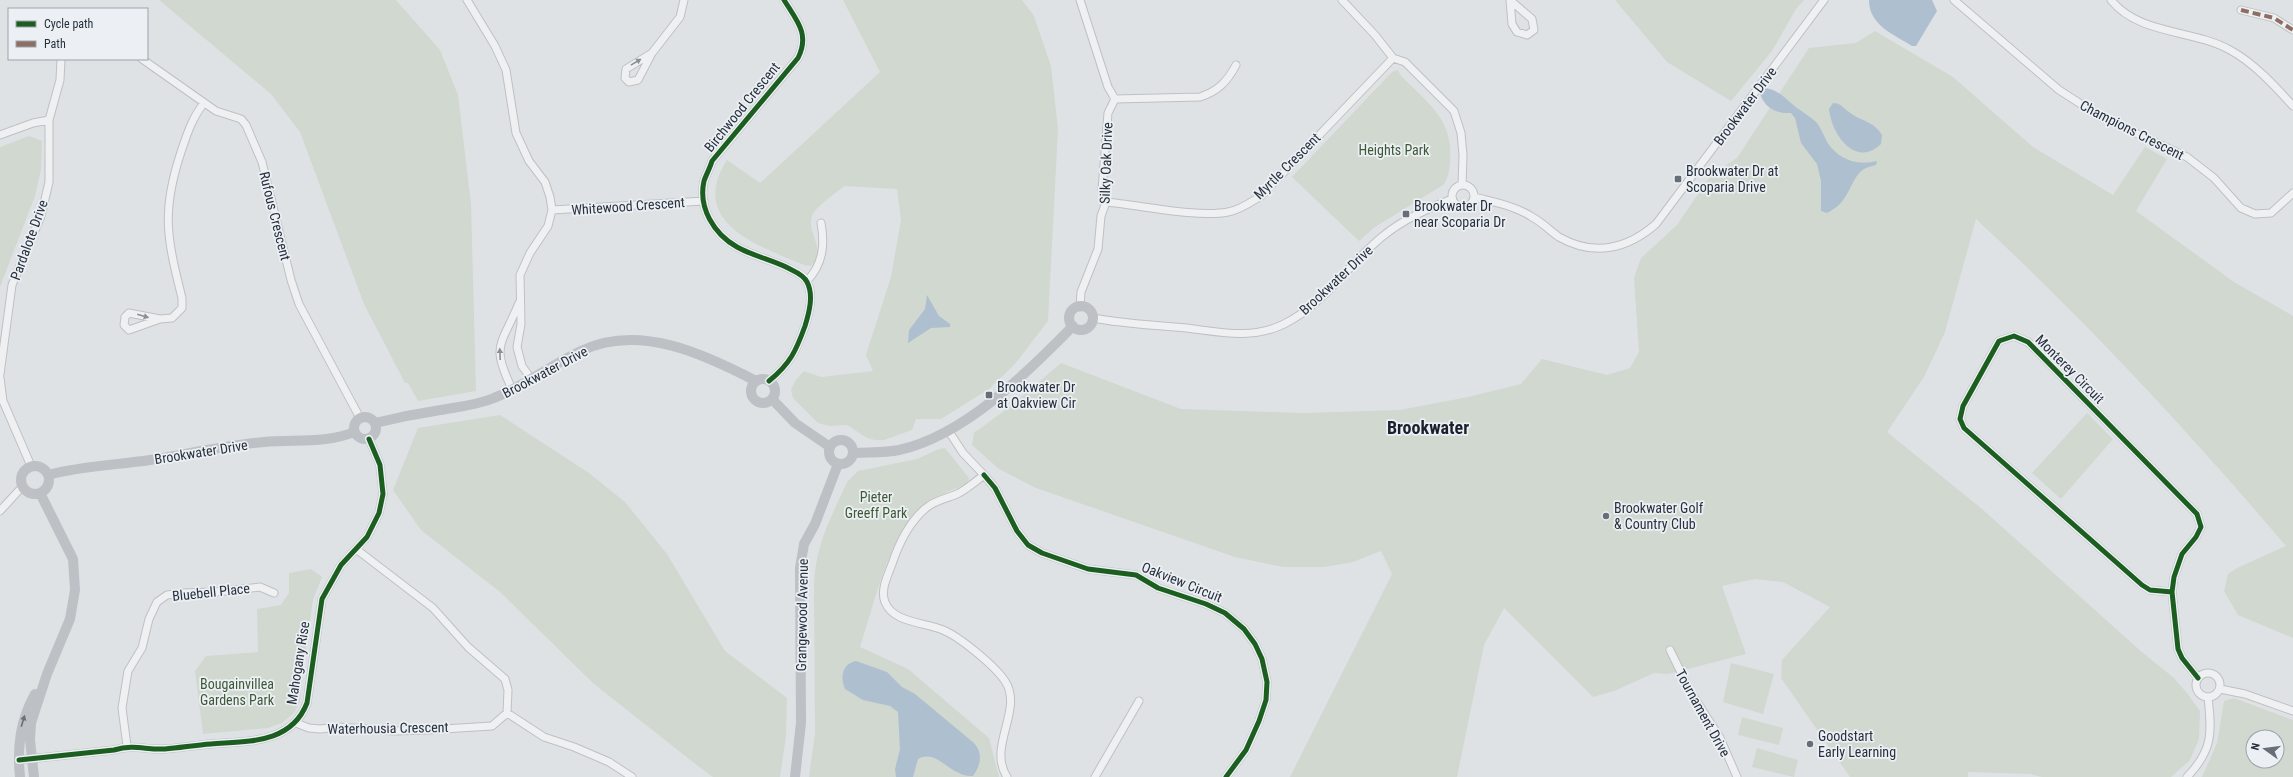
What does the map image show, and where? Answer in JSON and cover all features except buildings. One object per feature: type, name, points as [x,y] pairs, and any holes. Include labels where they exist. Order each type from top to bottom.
[{"type":"street","points":[[467,0],[495,46],[506,70],[516,133],[529,162],[544,182],[550,197],[552,210],[548,226],[530,253],[522,270],[518,352],[522,366],[532,380]]},
{"type":"street","points":[[652,53],[680,17],[684,0]]},
{"type":"street","name":"Birchwood Crescent","points":[[784,0],[801,31],[804,47],[798,58],[712,162],[704,181],[704,201],[705,211],[714,228],[724,238],[737,247],[796,272],[807,281]]},
{"type":"street","points":[[1080,0],[1108,87],[1115,99],[1200,97],[1213,93],[1227,81],[1236,64]]},
{"type":"street","points":[[1342,0],[1375,35],[1393,58],[1405,62],[1454,111],[1461,133],[1462,185],[1454,189],[1452,199],[1455,205],[1462,208],[1469,206],[1474,197]]},
{"type":"street","points":[[1510,0],[1532,19],[1534,30],[1527,35],[1517,32],[1512,24],[1510,0]]},
{"type":"street","name":"Brookwater Drive","points":[[1462,185],[1470,187],[1474,197],[1531,216],[1559,236],[1574,244],[1601,248],[1633,241],[1656,224],[1824,0]]},
{"type":"street","name":"Champions Crescent","points":[[1954,0],[2059,90],[2101,117],[2187,157],[2206,171],[2241,208],[2248,212],[2271,213],[2293,194]]},
{"type":"street","points":[[2111,0],[2121,12],[2133,20],[2214,43],[2230,50],[2256,69],[2293,106]]},
{"type":"street","points":[[2241,10],[2274,18],[2293,30]]},
{"type":"street","name":"Myrtle Crescent","points":[[1106,202],[1209,214],[1229,212],[1247,205],[1261,196],[1393,58]]},
{"type":"street","name":"Pardalote Drive","points":[[0,374],[12,285],[41,216],[49,182],[49,120],[60,80],[61,60]]},
{"type":"street","name":"Rufous Crescent","points":[[143,60],[204,103],[225,115],[241,119],[246,125],[262,162],[291,280],[299,304],[360,418]]},
{"type":"street","name":"Silky Oak Drive","points":[[1080,307],[1081,292],[1097,255],[1101,216],[1106,202],[1102,190],[1108,113],[1115,99]]},
{"type":"street","points":[[160,319],[172,318],[182,308],[182,298],[169,242],[167,207],[171,181],[192,119],[204,103]]},
{"type":"street","points":[[0,135],[33,123],[49,120]]},
{"type":"street","name":"Brookwater Drive","points":[[1093,318],[1232,334],[1266,331],[1283,325],[1315,303],[1382,237],[1400,223],[1424,210],[1452,199]]},
{"type":"street","name":"Whitewood Crescent","points":[[552,210],[704,201]]},
{"type":"street","points":[[769,381],[788,364],[798,346],[809,316],[810,295],[807,281],[819,266],[824,240],[821,223]]},
{"type":"street","points":[[512,391],[500,361],[499,346],[521,299]]},
{"type":"street","points":[[1080,307],[1090,311],[1093,318],[1091,324],[1086,329],[1079,330],[1072,326],[1070,316],[1073,310],[1080,307]]},
{"type":"street","points":[[854,454],[851,444],[844,440],[836,441],[830,447],[830,455],[838,464],[848,462],[854,454],[899,450],[948,430],[999,397],[1072,326]]},
{"type":"street","name":"Monterey Circuit","points":[[2172,592],[2150,590],[2142,585],[1964,428],[1960,419],[1963,406],[1999,341],[2014,336],[2028,342],[2197,514],[2201,527],[2177,564],[2172,592],[2178,649],[2182,658],[2198,678]]},
{"type":"street","name":"Brookwater Drive","points":[[375,423],[406,415],[473,405],[512,391],[583,350],[604,342],[627,339],[651,340],[678,347],[736,370],[756,381]]},
{"type":"street","points":[[0,378],[0,391],[31,466]]},
{"type":"street","points":[[763,379],[769,381],[775,391],[772,399],[763,403],[754,399],[751,388],[756,381],[763,379]]},
{"type":"street","points":[[772,399],[795,423],[830,447]]},
{"type":"street","points":[[360,418],[370,418],[375,423],[376,431],[369,439],[358,438],[354,432],[354,424],[360,418]]},
{"type":"street","name":"Oakview Circuit","points":[[948,430],[963,454],[995,488],[1017,531],[1028,545],[1042,553],[1088,569],[1136,575],[1158,588],[1206,604],[1225,613],[1244,629],[1255,644],[1262,659],[1267,682],[1266,700],[1259,721],[1246,750],[1226,777]]},
{"type":"street","name":"Brookwater Drive","points":[[48,475],[68,470],[148,460],[265,442],[306,442],[340,438],[354,432]]},
{"type":"street","name":"Mahogany Rise","points":[[19,760],[114,750],[127,746],[164,749],[264,740],[296,723],[302,716],[307,703],[322,599],[341,565],[367,537],[380,513],[383,494],[380,465],[369,439]]},
{"type":"street","name":"Grangewood Avenue","points":[[794,775],[801,723],[800,568],[804,544],[815,524],[838,464]]},
{"type":"street","points":[[0,511],[22,487],[22,473],[31,466],[41,467],[48,475],[48,486],[40,493],[29,493],[22,487]]},
{"type":"street","points":[[984,475],[960,492],[928,507],[915,519],[904,534],[895,555],[884,595],[889,609],[897,615],[909,621],[943,630],[973,649],[1005,681],[1011,693],[1010,710],[1000,749],[1002,770],[1007,777]]},
{"type":"street","points":[[34,777],[31,758],[31,723],[47,674],[70,619],[75,590],[73,559],[40,493]]},
{"type":"street","points":[[356,549],[433,608],[468,647],[505,679],[508,690],[507,713],[544,737],[574,747],[602,759],[632,777]]},
{"type":"street","name":"Bluebell Place","points":[[127,746],[122,708],[128,671],[142,648],[149,620],[157,602],[167,595],[217,592],[260,587],[274,593]]},
{"type":"street","name":"Tournament Drive","points":[[1670,650],[1690,691],[1720,738],[1737,777]]},
{"type":"street","points":[[2207,673],[2215,675],[2220,681],[2220,690],[2215,696],[2208,697],[2198,691],[2196,683],[2198,678],[2207,673]]},
{"type":"street","points":[[20,777],[19,760],[22,725],[27,708],[47,674]]},
{"type":"street","points":[[2220,690],[2245,694],[2293,711]]},
{"type":"street","points":[[2187,777],[2199,764],[2207,750],[2211,731],[2208,697]]},
{"type":"street","points":[[1095,777],[1139,701]]},
{"type":"street","name":"Waterhousia Crescent","points":[[296,723],[309,728],[320,729],[338,727],[394,731],[420,730],[492,726],[507,713]]},
{"type":"green space","points":[[159,0],[396,0],[440,50],[458,95],[471,204],[476,391],[418,401],[408,383],[405,383],[364,304],[300,132],[271,94]]},
{"type":"green space","points":[[843,0],[1022,0],[1034,16],[1051,66],[1058,129],[1048,321],[1015,364],[989,389],[941,419],[916,419],[912,430],[884,440],[867,438],[847,425],[830,426],[818,423],[793,398],[791,390],[795,381],[804,371],[821,377],[873,371],[866,355],[891,277],[901,220],[897,189],[844,186],[821,204],[812,216],[811,223],[817,254],[816,260],[811,266],[786,258],[749,240],[734,229],[722,216],[716,200],[717,182],[727,160],[760,183],[880,72]]},
{"type":"green space","points":[[1615,0],[1804,0],[1796,9],[1772,51],[1731,101],[1667,62]]},
{"type":"green space","name":"Brookwater Golf & Country Club","points":[[1875,31],[1953,77],[2033,147],[2113,195],[2145,147],[2167,159],[2136,211],[2234,282],[2293,316],[2293,638],[2238,615],[2224,591],[2228,574],[2237,568],[2286,546],[2212,461],[2136,378],[2057,297],[1976,219],[1945,332],[1924,377],[1887,432],[1982,509],[2143,653],[2174,678],[2187,693],[2200,711],[2199,739],[2190,760],[2171,777],[2042,777],[2030,774],[1968,772],[1968,777],[1850,777],[1781,678],[1782,660],[1830,607],[1783,582],[1755,579],[1722,586],[1746,654],[1668,674],[1654,673],[1614,691],[1593,697],[1504,608],[1484,645],[1457,777],[1290,777],[1392,574],[1381,551],[1353,562],[1324,567],[1283,567],[1235,557],[1036,488],[999,469],[972,445],[974,433],[1012,405],[1061,363],[1181,409],[1304,413],[1400,410],[1468,397],[1521,384],[1542,359],[1607,375],[1630,368],[1639,352],[1634,278],[1641,258],[1677,225],[1711,175],[1737,158],[1809,48],[1856,43]]},
{"type":"green space","name":"Heights Park","points":[[1398,70],[1401,76],[1437,113],[1443,123],[1448,134],[1450,147],[1448,173],[1443,185],[1375,227],[1359,241],[1292,177],[1392,72]]},
{"type":"green space","points":[[29,136],[42,141],[41,169],[35,196],[0,287],[0,147]]},
{"type":"green space","points":[[2087,413],[2113,439],[2061,499],[2032,473]]},
{"type":"green space","points":[[500,415],[589,473],[625,502],[667,554],[725,651],[787,698],[786,736],[780,777],[713,777],[594,684],[500,592],[421,530],[393,490],[418,428]]},
{"type":"green space","name":"Pieter Greeff Park","points":[[945,448],[969,478],[967,483],[940,495],[926,504],[913,517],[902,532],[892,550],[884,570],[860,647],[908,669],[989,738],[999,777],[809,777],[815,733],[814,586],[817,558],[825,532],[847,482],[858,471],[917,459],[939,449]]},
{"type":"green space","name":"Bougainvillea Gardens Park","points":[[311,569],[322,577],[313,600],[302,673],[300,702],[294,713],[282,723],[268,728],[203,734],[195,671],[206,656],[258,652],[257,609],[281,605],[289,593],[289,573]]},
{"type":"green space","points":[[1731,663],[1774,674],[1763,714],[1723,702]]},
{"type":"green space","points":[[2234,698],[2293,720],[2293,777],[2202,777],[2217,743],[2224,701]]},
{"type":"green space","points":[[1742,717],[1783,728],[1779,745],[1738,735]]},
{"type":"green space","points":[[1757,748],[1798,760],[1794,777],[1752,767]]},
{"type":"water","points":[[1869,0],[1932,0],[1937,11],[1916,46],[1912,46],[1883,28],[1873,16],[1870,9]]},
{"type":"water","points":[[1762,87],[1778,92],[1815,121],[1827,142],[1843,157],[1862,163],[1877,161],[1876,165],[1865,168],[1859,173],[1841,203],[1827,213],[1821,211],[1821,181],[1817,164],[1801,143],[1795,118],[1791,113],[1775,111],[1770,108],[1761,97],[1759,91]]},
{"type":"water","points":[[1833,103],[1840,105],[1853,115],[1879,130],[1882,135],[1881,144],[1871,151],[1862,152],[1854,150],[1846,145],[1834,128],[1829,109]]},
{"type":"water","points":[[927,295],[939,316],[950,324],[950,327],[931,328],[908,343],[909,330],[925,309]]},
{"type":"water","points":[[856,661],[887,672],[902,687],[915,694],[974,743],[979,751],[980,759],[978,768],[973,776],[957,772],[932,757],[925,757],[918,759],[913,777],[896,777],[895,769],[900,749],[898,712],[890,706],[863,700],[845,689],[843,684],[843,672],[848,665]]},
{"type":"marked path","points":[[2241,10],[2274,18],[2293,30]]},
{"type":"cycle path","points":[[769,381],[787,363],[799,343],[809,310],[809,287],[804,277],[799,274],[782,265],[743,250],[729,242],[721,235],[715,228],[706,210],[703,201],[703,191],[704,181],[712,161],[798,58],[803,42],[802,35],[797,21],[784,0]]},
{"type":"cycle path","points":[[2172,592],[2150,590],[2142,585],[1964,428],[1960,419],[1963,406],[1999,341],[2014,336],[2028,342],[2197,514],[2201,527],[2196,537],[2182,554],[2174,577],[2172,592],[2178,649],[2182,658],[2198,678]]},
{"type":"cycle path","points":[[19,760],[114,750],[128,747],[165,749],[205,744],[253,741],[267,738],[290,726],[300,716],[307,703],[322,599],[341,565],[367,537],[379,513],[383,494],[380,465],[369,439]]},
{"type":"cycle path","points":[[984,475],[995,488],[1017,531],[1028,545],[1042,553],[1088,569],[1136,575],[1158,588],[1206,604],[1225,613],[1244,629],[1255,644],[1262,659],[1267,682],[1266,700],[1259,721],[1246,750],[1226,777]]},
{"type":"place","name":"Brookwater Dr at Scoparia Drive","points":[[1678,179]]},
{"type":"place","name":"Brookwater Dr near Scoparia Dr","points":[[1406,214]]},
{"type":"place","name":"Brookwater Dr at Oakview Cir","points":[[989,395]]},
{"type":"place","name":"Brookwater Golf & Country Club","points":[[1606,516]]},
{"type":"place","name":"Goodstart Early Learning","points":[[1810,744]]},
{"type":"district","name":"Brookwater","points":[[1428,428]]}]
